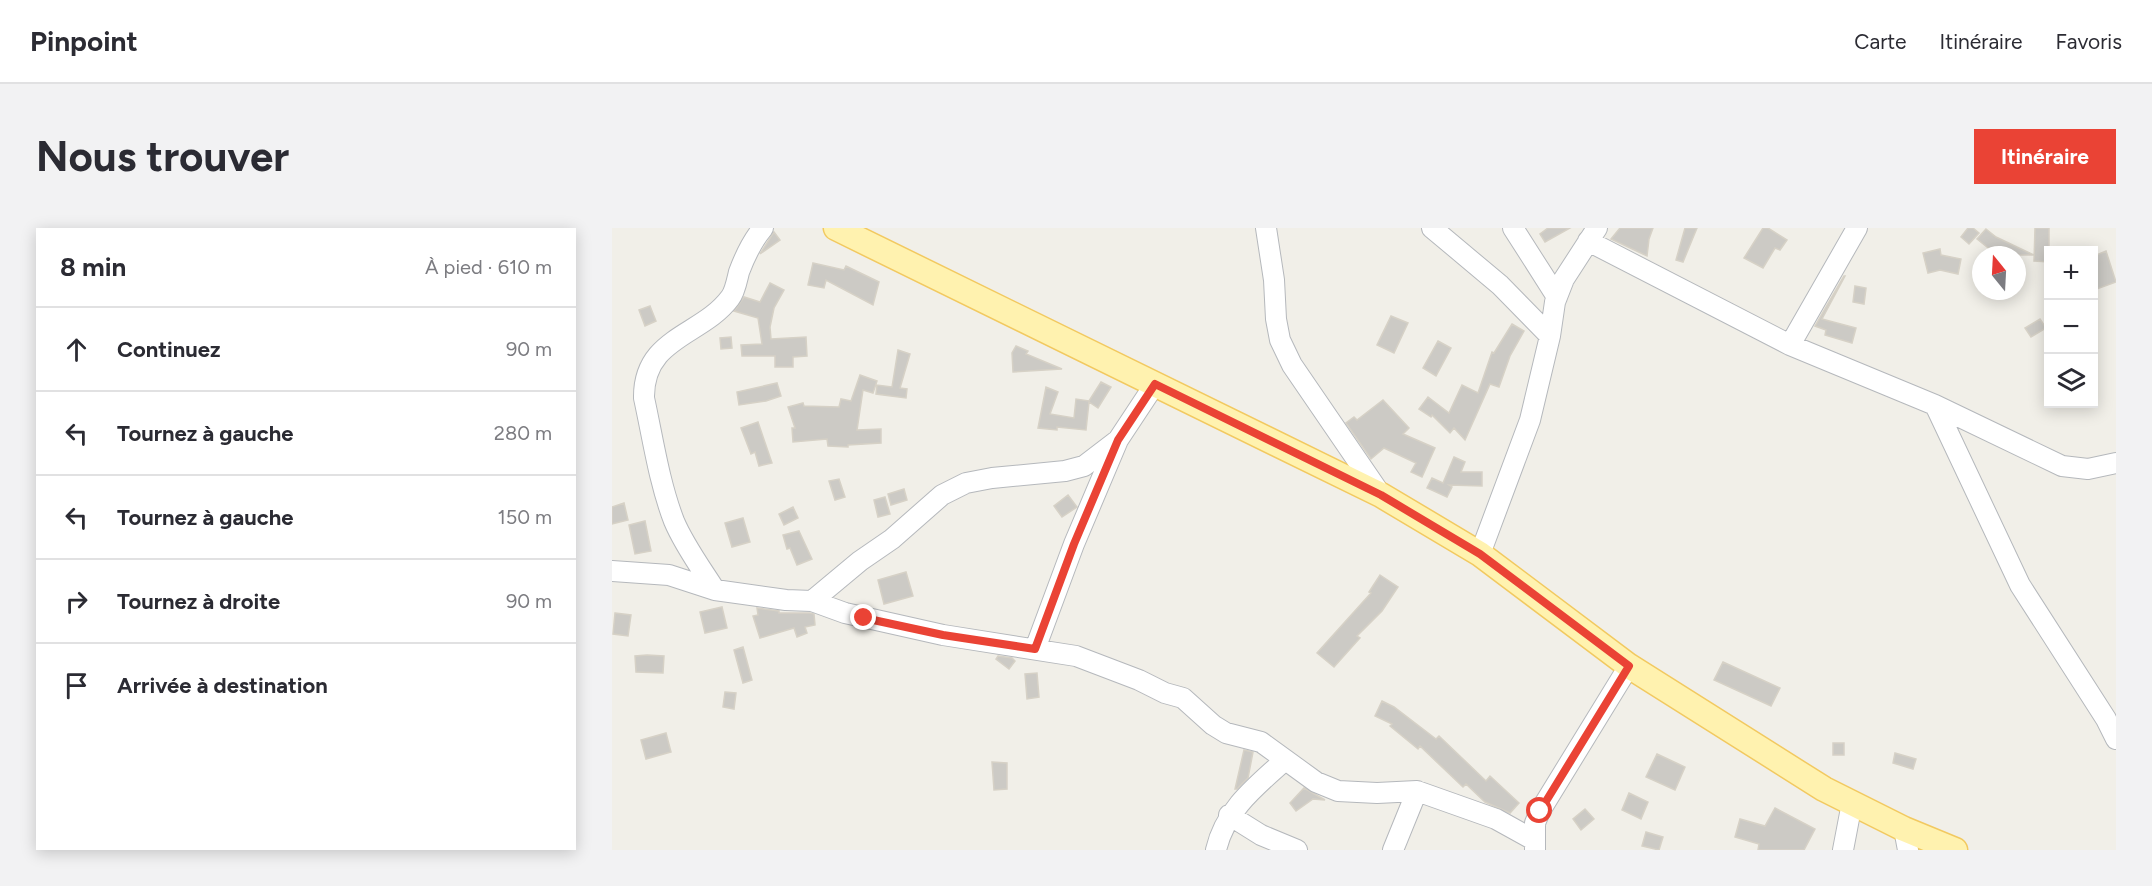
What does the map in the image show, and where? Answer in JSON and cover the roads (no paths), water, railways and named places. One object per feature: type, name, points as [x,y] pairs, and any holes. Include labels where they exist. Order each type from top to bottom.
[{"type":"main road","points":[[836,228],[1381,495],[1480,554],[1629,666],[1824,789],[1852,803],[1906,839],[1955,850]]},
{"type":"street","points":[[715,590],[680,534],[674,520],[646,408],[644,386],[658,354],[721,308],[732,297],[748,249],[763,228]]},
{"type":"street","points":[[1266,228],[1280,340],[1292,365],[1381,495]]},
{"type":"street","points":[[1432,228],[1500,285],[1550,336]]},
{"type":"street","points":[[1513,228],[1557,297]]},
{"type":"street","points":[[1790,345],[1857,228]]},
{"type":"street","points":[[1480,554],[1530,420],[1557,297],[1564,279],[1592,234],[1790,345],[1935,405],[2062,466],[2088,469],[2116,463]]},
{"type":"street","points":[[1035,649],[1074,544],[1118,440],[1155,384]]},
{"type":"street","points":[[1935,405],[2020,585],[2106,719],[2116,739]]},
{"type":"street","points":[[812,601],[860,561],[892,539],[942,495],[975,481],[1065,471],[1084,466],[1118,440]]},
{"type":"street","points":[[612,571],[669,575],[715,590],[786,600],[812,601],[845,613],[943,635],[1076,656],[1139,680],[1165,693],[1183,698],[1214,726],[1226,733],[1261,742],[1316,782],[1338,791],[1377,793],[1417,791],[1496,819],[1535,845]]},
{"type":"street","points":[[1535,845],[1535,823],[1540,811],[1629,666]]},
{"type":"street","points":[[1216,850],[1220,833],[1229,816],[1255,787],[1286,760]]},
{"type":"street","points":[[1393,850],[1417,791]]},
{"type":"street","points":[[1843,850],[1852,803]]},
{"type":"street","points":[[1229,816],[1261,835],[1297,850]]}]
